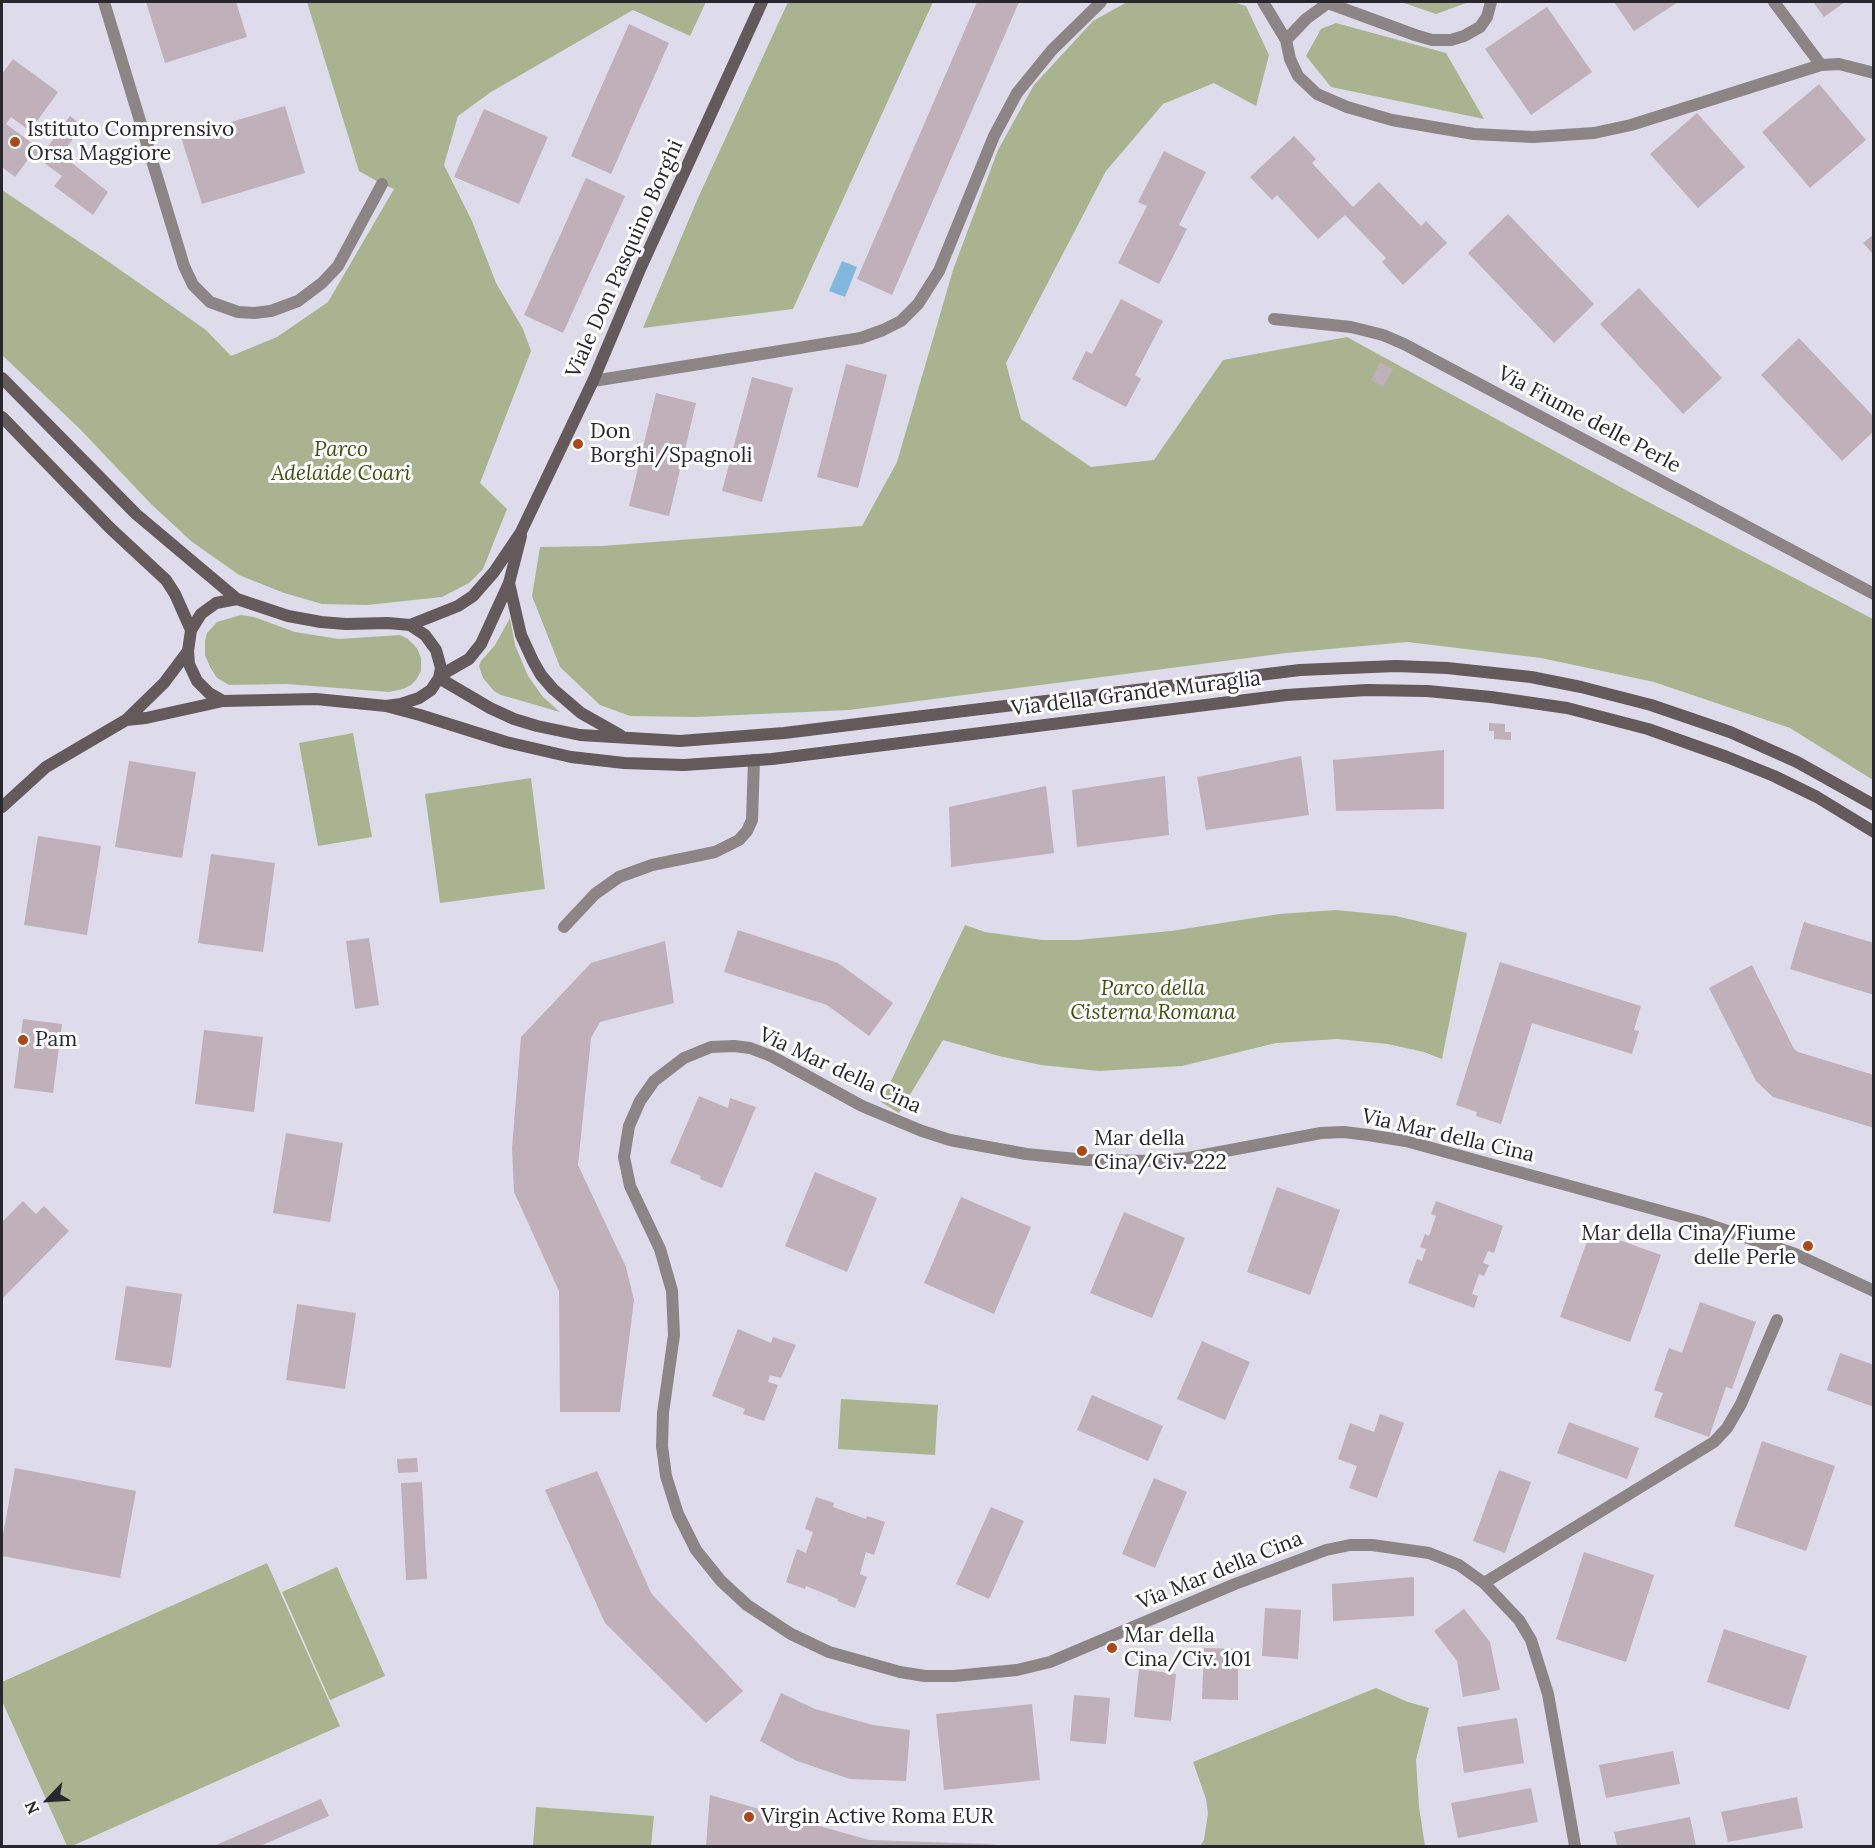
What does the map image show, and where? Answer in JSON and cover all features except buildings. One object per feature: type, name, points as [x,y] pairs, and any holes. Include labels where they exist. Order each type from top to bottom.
[{"type":"street","points":[[104,2],[184,266],[193,285],[210,302],[238,312],[254,313],[271,311],[298,301],[322,283],[338,266],[382,184]]},
{"type":"street","name":"Viale Don Pasquino Borghi","points":[[410,625],[458,606],[473,596],[494,572],[521,532],[593,381],[641,267],[762,2]]},
{"type":"street","points":[[593,381],[861,338],[902,321],[918,304],[939,271],[994,136],[1017,93],[1052,50],[1082,18],[1101,2]]},
{"type":"street","points":[[1263,2],[1286,40],[1290,59],[1298,76],[1311,90],[1347,107],[1392,120],[1459,132],[1499,136],[1576,135],[1612,130],[1821,65],[1839,64],[1874,73]]},
{"type":"street","points":[[1286,40],[1327,2],[1401,31],[1444,41],[1464,36],[1479,27],[1487,17],[1491,2]]},
{"type":"street","points":[[1774,2],[1821,65]]},
{"type":"street","name":"Via Fiume delle Perle","points":[[1274,319],[1351,327],[1383,335],[1404,344],[1874,594]]},
{"type":"street","points":[[2,378],[136,514],[237,599],[288,616],[321,622],[410,625],[430,641],[438,656],[440,676]]},
{"type":"street","points":[[2,417],[102,520],[166,580],[191,630]]},
{"type":"street","name":"Viale Don Pasquino Borghi","points":[[386,706],[419,698],[431,690],[440,676],[464,664],[474,655],[486,636],[510,583],[521,532]]},
{"type":"street","points":[[510,583],[521,634],[532,662],[541,675],[553,689],[581,713],[629,739]]},
{"type":"street","points":[[223,700],[209,693],[197,681],[189,664],[188,651],[191,630],[201,614],[212,606],[237,599]]},
{"type":"street","points":[[2,807],[46,768],[126,720],[164,683],[188,651]]},
{"type":"street","name":"Via della Grande Muraglia","points":[[440,676],[490,708],[514,719],[580,735],[680,741],[729,739],[1300,670],[1413,666],[1531,677],[1651,705],[1730,732],[1797,762],[1874,805]]},
{"type":"street","name":"Via della Grande Muraglia","points":[[386,706],[420,714],[514,744],[584,759],[684,765],[754,760],[1286,695],[1367,690],[1427,691],[1550,705],[1584,711],[1648,729],[1774,776],[1823,800],[1874,832]]},
{"type":"street","points":[[126,720],[146,718],[223,700],[316,699],[386,706]]},
{"type":"street","points":[[564,927],[595,894],[619,877],[652,865],[715,852],[738,840],[747,831],[752,820],[754,760]]},
{"type":"street","name":"Via Mar della Cina","points":[[1575,1846],[1543,1671],[1524,1626],[1509,1607],[1484,1583],[1459,1565],[1429,1553],[1384,1546],[1339,1547],[1311,1554],[1050,1662],[1017,1670],[954,1676],[925,1676],[900,1672],[829,1652],[791,1634],[747,1605],[712,1572],[688,1538],[669,1489],[663,1461],[664,1399],[674,1335],[672,1291],[660,1249],[630,1186],[624,1157],[629,1126],[640,1101],[654,1081],[684,1058],[711,1047],[734,1046],[750,1048],[771,1056],[862,1106],[922,1131],[960,1142],[1026,1154],[1087,1160],[1155,1161],[1188,1158],[1321,1133],[1344,1132],[1368,1135],[1406,1141],[1701,1222],[1803,1257],[1874,1291]]},
{"type":"street","points":[[1484,1583],[1714,1442],[1727,1428],[1741,1404],[1777,1320]]},
{"type":"green space","name":"Parco Adelaide Coari","points":[[307,2],[706,2],[690,36],[633,10],[491,92],[458,116],[444,165],[472,221],[496,283],[523,329],[531,351],[480,483],[507,509],[483,569],[469,583],[442,597],[367,605],[322,604],[284,593],[239,575],[191,541],[151,504],[79,428],[2,355],[2,190],[206,330],[231,356],[277,337],[328,302],[394,189],[359,171]]},
{"type":"green space","points":[[788,2],[933,2],[793,309],[643,328],[698,198]]},
{"type":"green space","points":[[1127,2],[1233,2],[1246,6],[1269,55],[1256,106],[1214,83],[1163,104],[1106,171],[1006,363],[1021,419],[1091,467],[1154,460],[1223,360],[1347,337],[1633,494],[1873,619],[1873,780],[1790,728],[1654,682],[1541,658],[1407,642],[1286,653],[849,710],[695,717],[630,716],[600,705],[560,667],[532,596],[540,547],[602,546],[862,526],[897,462],[953,270],[998,150],[1034,85],[1093,21]]},
{"type":"green space","points":[[1401,2],[1469,2],[1436,14]]},
{"type":"green space","points":[[1336,23],[1446,53],[1484,119],[1331,87],[1306,56],[1321,29]]},
{"type":"green space","points":[[241,615],[254,617],[295,632],[339,639],[400,635],[417,648],[421,658],[421,671],[411,685],[389,692],[287,684],[229,685],[217,678],[210,667],[205,655],[205,641],[207,633],[217,622]]},
{"type":"green space","points":[[510,618],[515,645],[528,676],[543,697],[560,712],[501,695],[494,691],[483,678],[479,666],[481,661],[495,645]]},
{"type":"green space","points":[[353,733],[372,837],[318,846],[299,743]]},
{"type":"green space","points":[[531,778],[545,889],[440,903],[425,794]]},
{"type":"green space","name":"Parco della Cisterna Romana","points":[[1336,910],[1396,916],[1467,933],[1442,1059],[1424,1052],[1388,1044],[1337,1039],[1276,1043],[1182,1066],[1099,1071],[1041,1065],[943,1040],[899,1113],[881,1102],[965,925],[985,932],[1042,940],[1078,940],[1171,931],[1279,914]]},
{"type":"green space","points":[[841,1399],[938,1405],[935,1455],[838,1449]]},
{"type":"green space","points":[[267,1563],[340,1726],[72,1846],[67,1846],[2,1701],[2,1682]]},
{"type":"green space","points":[[337,1567],[385,1676],[330,1700],[282,1592]]},
{"type":"green space","points":[[1376,1688],[1408,1702],[1429,1708],[1416,1760],[1419,1807],[1425,1846],[1200,1846],[1204,1840],[1208,1813],[1206,1799],[1193,1762]]},
{"type":"green space","points":[[536,1807],[654,1816],[651,1846],[533,1846]]},
{"type":"water","points":[[842,261],[857,267],[845,297],[829,291]]},
{"type":"place","name":"Istituto Comprensivo Orsa Maggiore","points":[[15,142]]},
{"type":"place","name":"Don Borghi/Spagnoli","points":[[578,444]]},
{"type":"place","name":"Pam","points":[[23,1040]]},
{"type":"place","name":"Mar della Cina/Civ. 222","points":[[1082,1151]]},
{"type":"place","name":"Mar della Cina/Fiume delle Perle","points":[[1808,1246]]},
{"type":"place","name":"Mar della Cina/Civ. 101","points":[[1112,1648]]},
{"type":"place","name":"Virgin Active Roma EUR","points":[[749,1817]]}]
